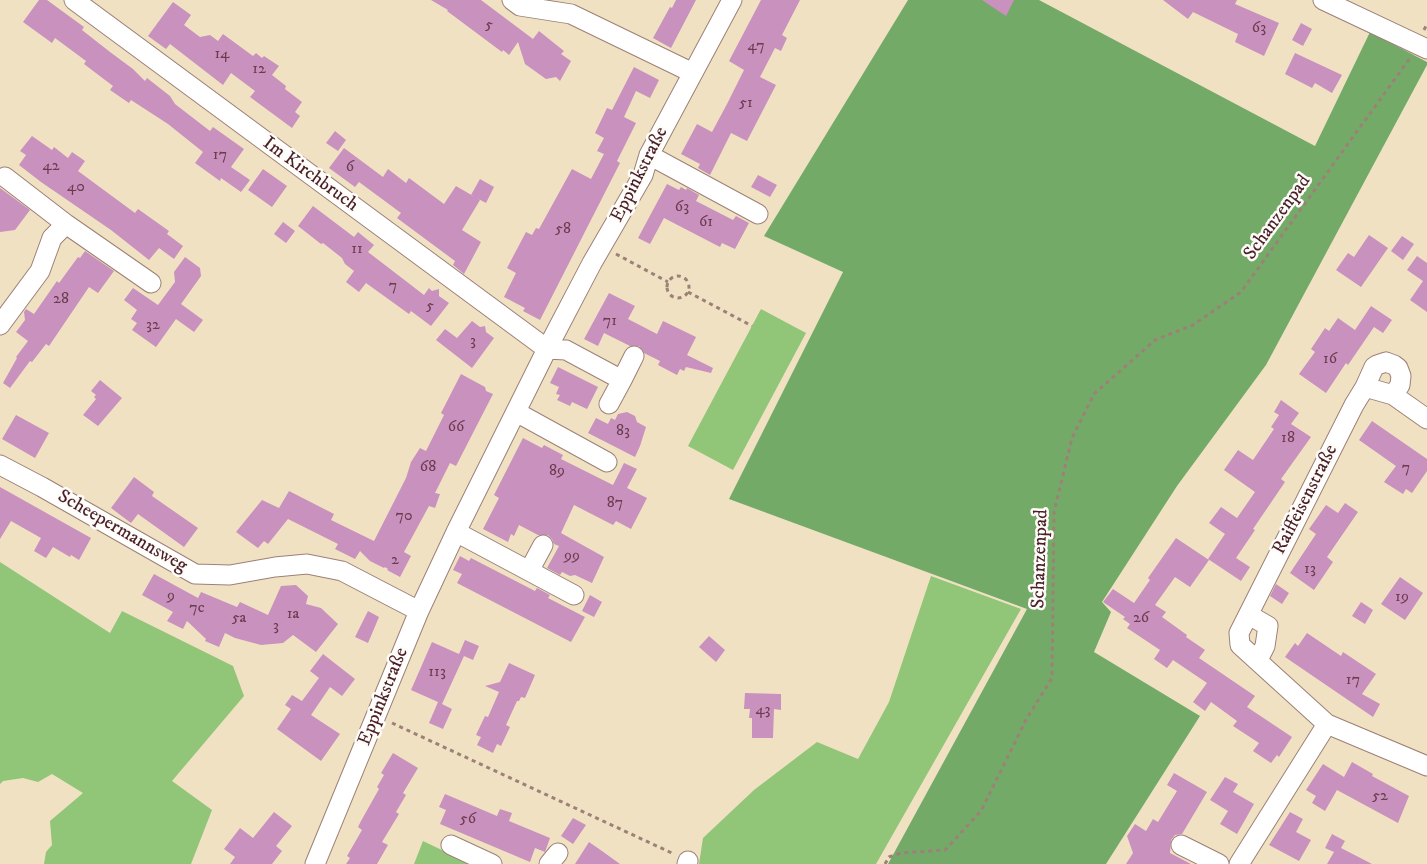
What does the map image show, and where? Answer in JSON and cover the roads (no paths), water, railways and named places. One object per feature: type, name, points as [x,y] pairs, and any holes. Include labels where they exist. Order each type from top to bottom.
[{"type":"street","name":"Im Kirchbruch","points":[[74,0],[547,349]]},
{"type":"street","points":[[512,0],[520,6],[571,14],[693,73]]},
{"type":"street","name":"Eppinkstraße","points":[[315,864],[419,611],[456,532],[547,349],[602,246],[643,175],[649,154],[732,0]]},
{"type":"street","points":[[1323,0],[1422,47]]},
{"type":"street","points":[[649,154],[758,214]]},
{"type":"street","points":[[5,177],[66,224],[151,283]]},
{"type":"street","points":[[0,325],[40,271],[52,238],[66,224]]},
{"type":"street","points":[[547,349],[566,350],[622,380]]},
{"type":"street","points":[[608,404],[634,356]]},
{"type":"street","name":"Raiffeisenstraße","points":[[1393,395],[1400,385],[1401,376],[1398,368],[1390,363],[1381,363],[1374,368],[1350,413],[1239,633],[1240,645],[1326,724],[1427,766]]},
{"type":"street","points":[[1365,387],[1393,395],[1427,419]]},
{"type":"street","points":[[516,412],[607,462]]},
{"type":"street","name":"Scheepermannsweg","points":[[0,465],[195,574],[230,575],[275,567],[307,564],[342,571],[419,611]]},
{"type":"street","points":[[456,532],[574,595]]},
{"type":"street","points":[[529,571],[543,545]]},
{"type":"street","points":[[1249,615],[1268,626],[1265,646],[1258,660]]},
{"type":"street","points":[[1239,864],[1326,724]]},
{"type":"street","points":[[451,845],[492,864]]},
{"type":"street","points":[[1180,845],[1219,864]]}]
